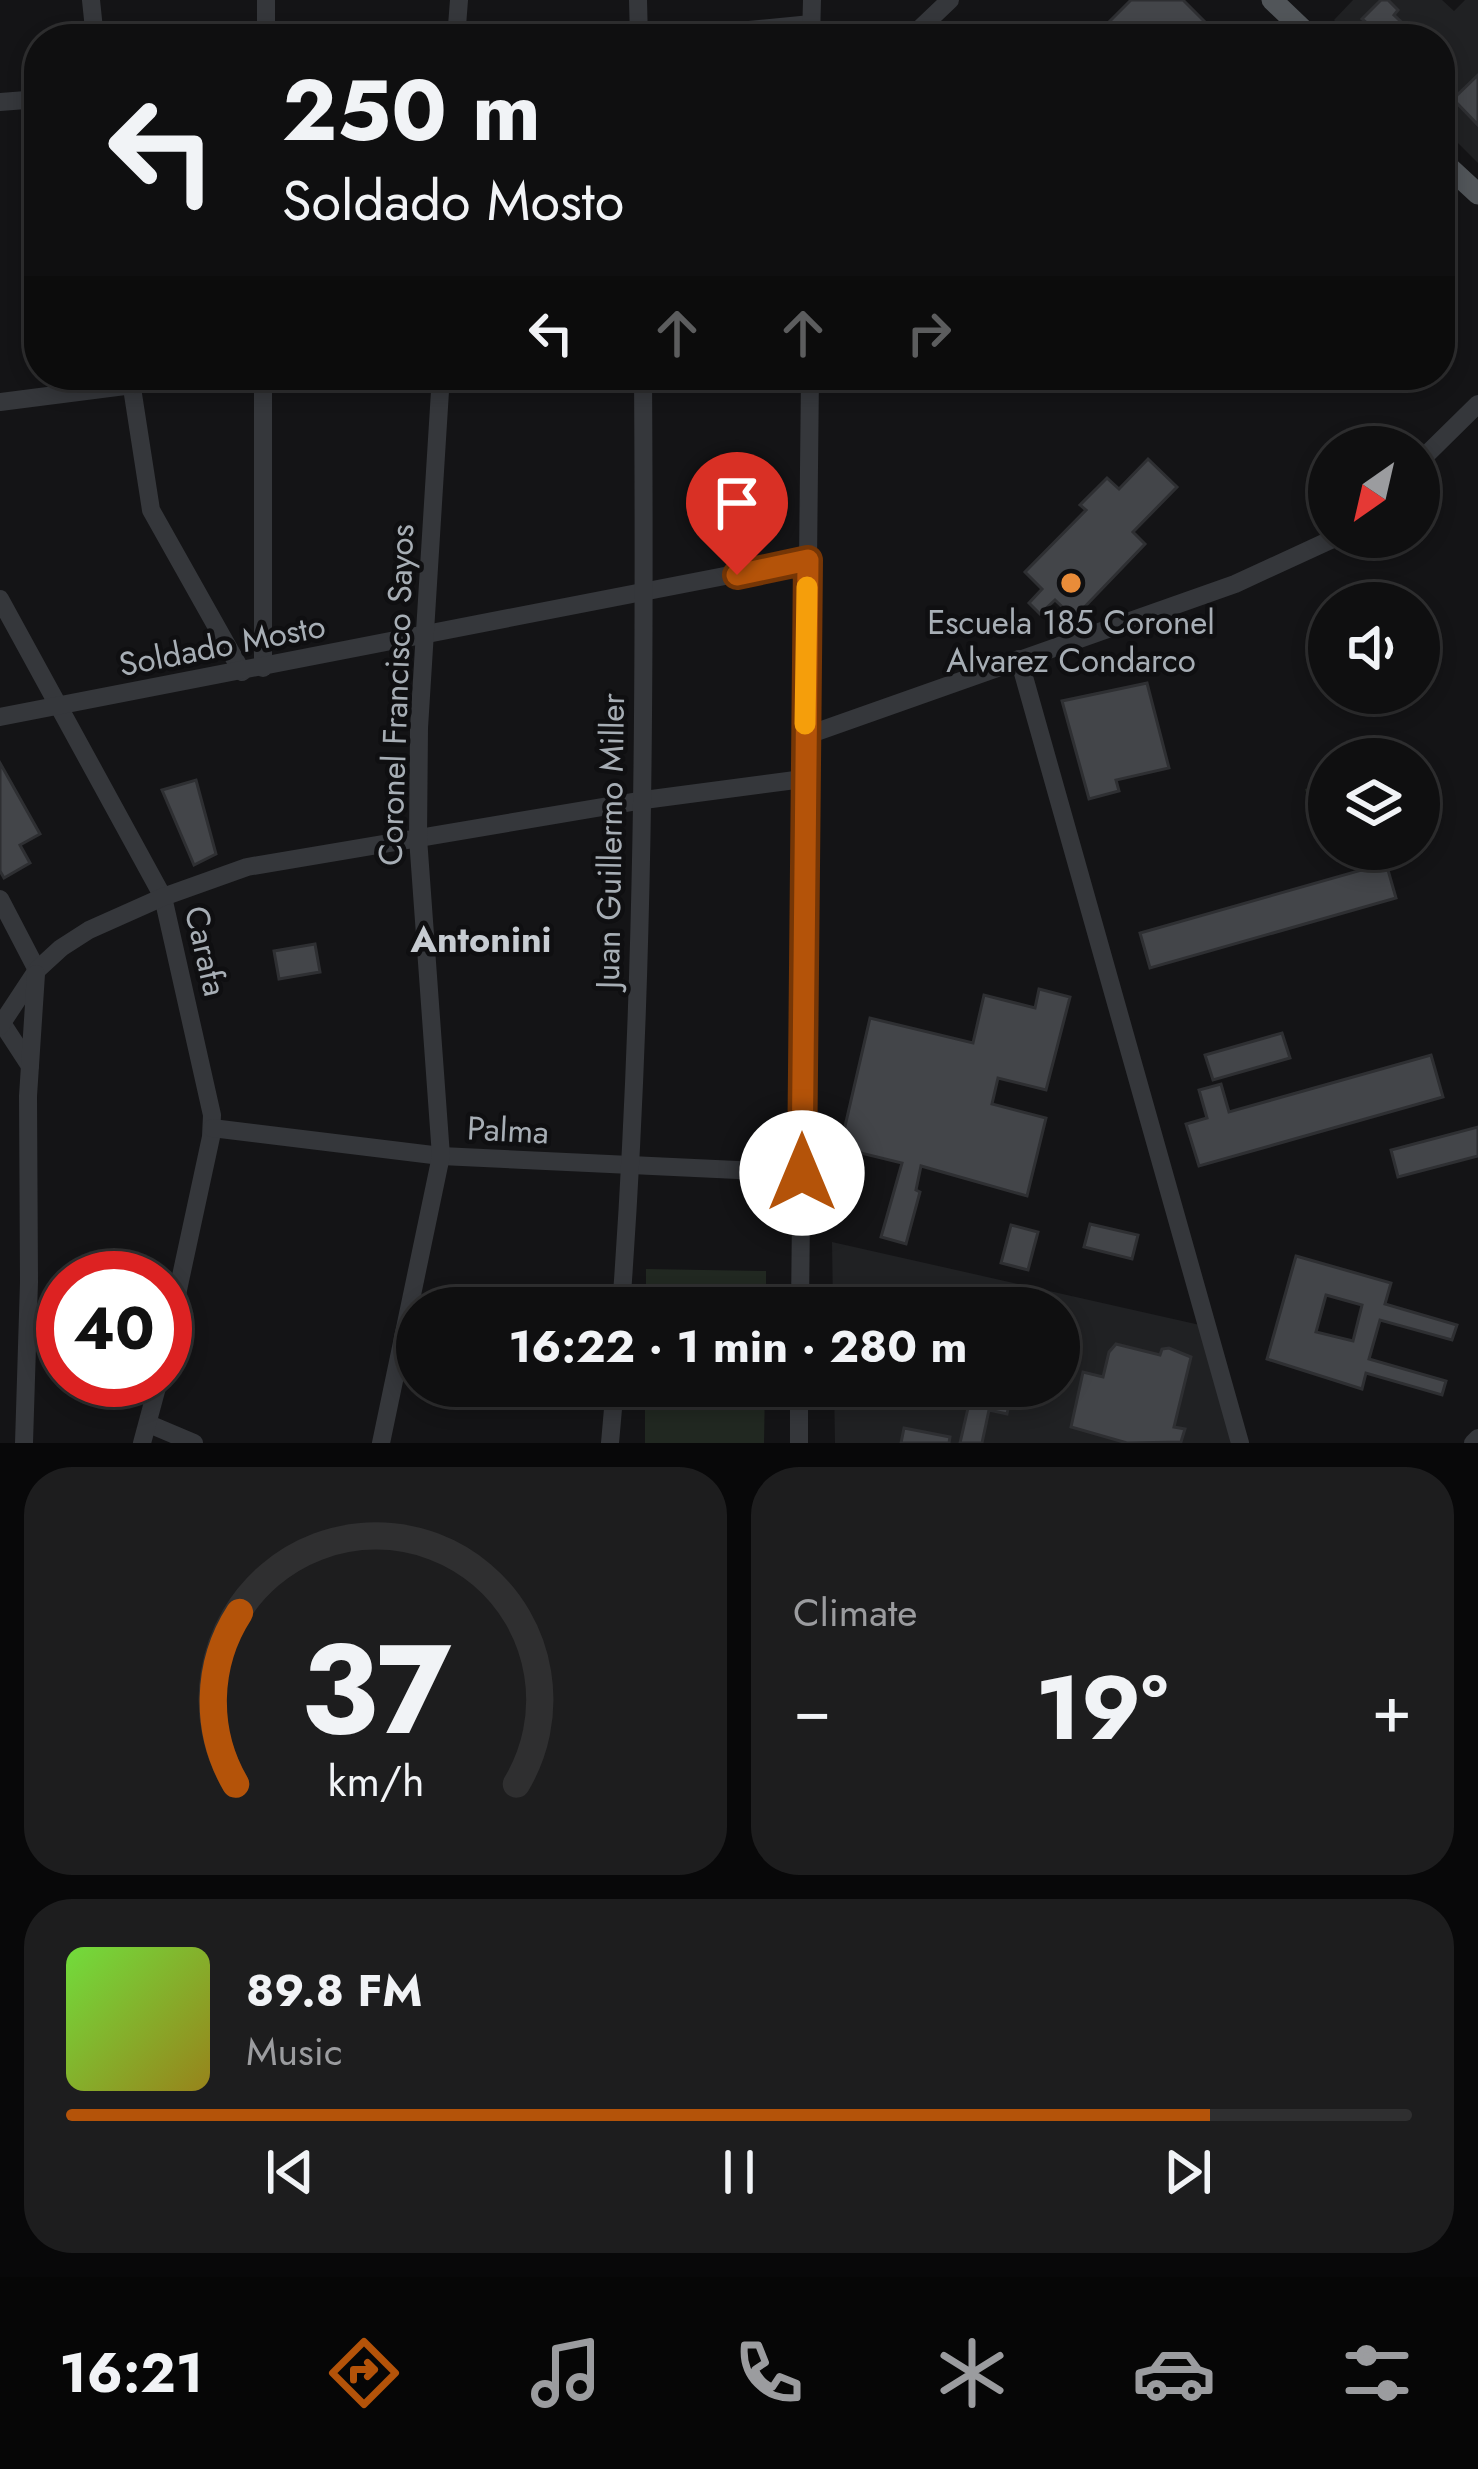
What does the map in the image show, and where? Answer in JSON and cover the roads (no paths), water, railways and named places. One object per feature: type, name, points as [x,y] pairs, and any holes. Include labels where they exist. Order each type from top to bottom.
[{"type":"main road","points":[[1271,0],[1297,24]]},
{"type":"main road","points":[[1455,173],[1478,194]]},
{"type":"street","points":[[925,24],[950,0]]},
{"type":"street","points":[[0,402],[74,390]]},
{"type":"street","points":[[131,390],[151,510],[242,672]]},
{"type":"street","points":[[262,390],[263,668]]},
{"type":"street","name":"Coronel Francisco Sayos","points":[[381,1443],[440,1156],[418,838],[424,638],[440,390]]},
{"type":"street","name":"Juan Guillermo Miller","points":[[622,1287],[644,800],[644,390]]},
{"type":"street","points":[[800,1287],[810,390]]},
{"type":"street","points":[[1440,441],[1478,404]]},
{"type":"street","points":[[805,736],[1235,584],[1308,550]]},
{"type":"street","name":"Soldado Mosto","points":[[0,717],[808,560]]},
{"type":"street","name":"Carafa","points":[[0,599],[163,897],[212,1128],[186,1251]]},
{"type":"street","points":[[1019,659],[1240,1443]]},
{"type":"street","points":[[30,1066],[1,1023],[37,970],[89,930],[163,897],[268,862],[803,778]]},
{"type":"street","points":[[0,898],[37,970],[30,1066],[24,1443]]},
{"type":"street","name":"Palma","points":[[212,1128],[440,1156],[802,1173]]},
{"type":"street","points":[[610,1443],[613,1407]]},
{"type":"street","points":[[799,1443],[800,1407]]},
{"type":"street","points":[[145,1434],[194,1443]]},
{"type":"place","name":"Escuela 185 Coronel Alvarez Condarco","points":[[1071,583]]},
{"type":"district","name":"Antonini","points":[[481,939]]}]
